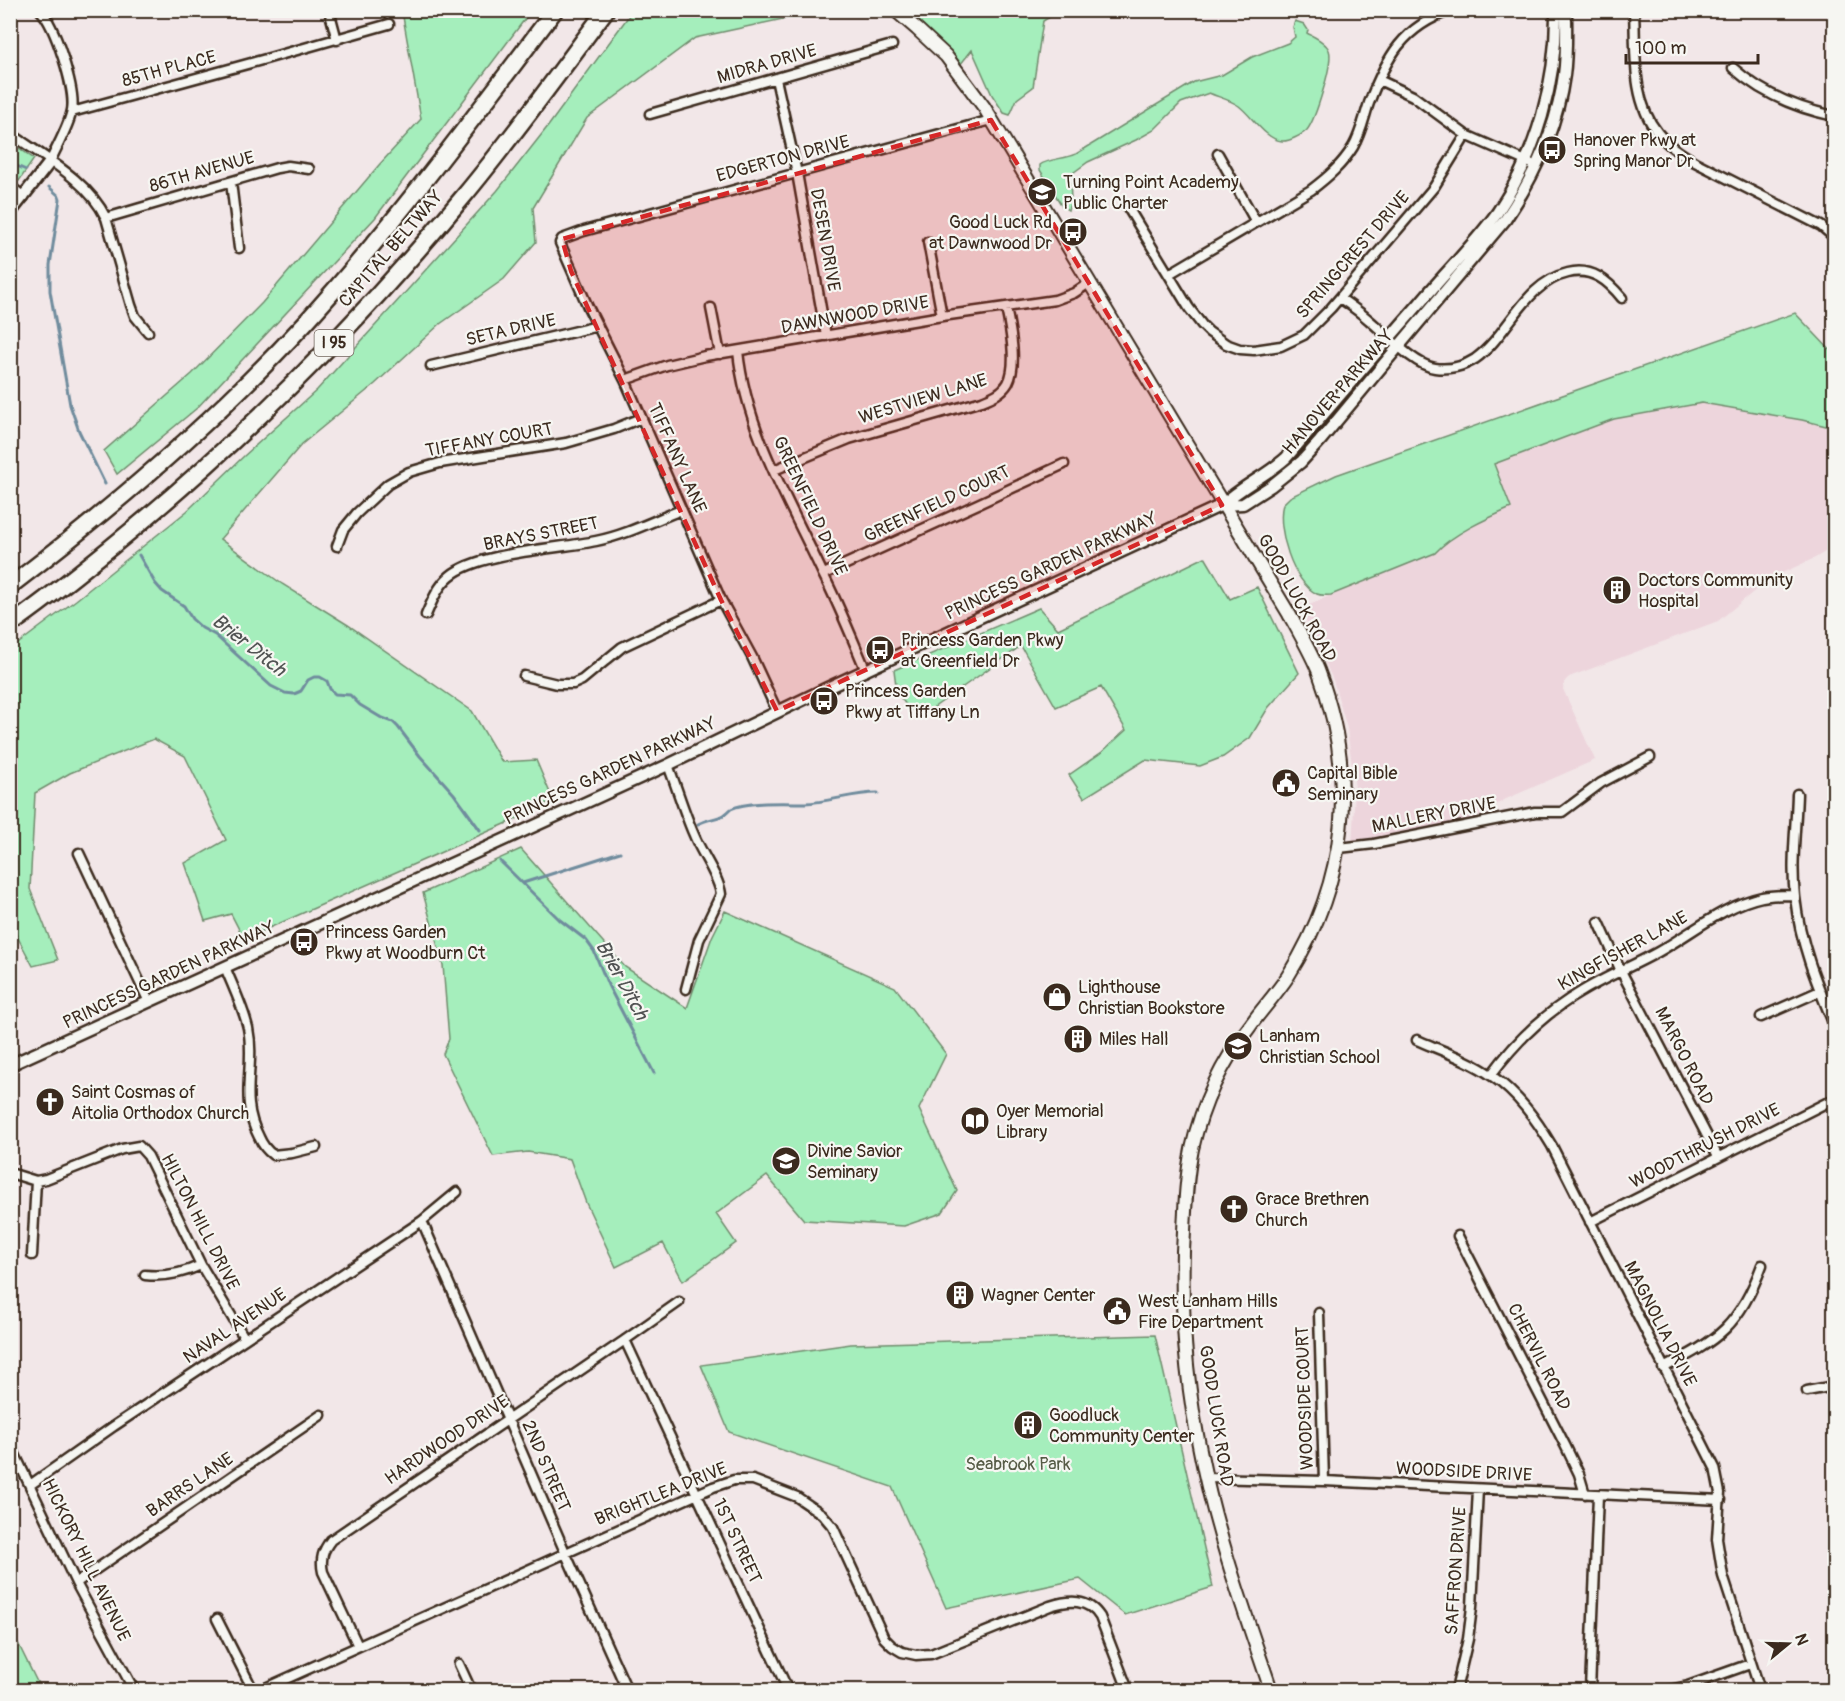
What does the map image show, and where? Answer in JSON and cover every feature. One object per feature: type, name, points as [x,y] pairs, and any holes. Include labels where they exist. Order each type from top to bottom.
[{"type":"highway","name":"CAPITAL BELTWAY","points":[[10,586],[67,542],[171,454],[213,416],[303,325],[344,280],[406,205],[555,10]]},
{"type":"highway","name":"CAPITAL BELTWAY","points":[[10,626],[88,566],[194,477],[328,349],[463,197],[606,10]]},
{"type":"main road","name":"GOOD LUCK ROAD","points":[[895,10],[945,56],[984,107],[1293,621],[1319,676],[1333,725],[1340,765],[1342,799],[1339,848],[1325,904],[1311,936],[1286,979],[1247,1029],[1222,1068],[1206,1102],[1193,1147],[1185,1199],[1184,1321],[1192,1403],[1206,1478],[1225,1548],[1271,1690]]},
{"type":"street","points":[[329,10],[337,40]]},
{"type":"street","points":[[1169,274],[1311,190],[1332,174],[1352,148],[1388,60],[1417,26],[1452,10]]},
{"type":"street","name":"HANOVER PARKWAY","points":[[1222,505],[1236,492],[1286,458],[1471,246],[1497,212],[1525,160],[1542,116],[1552,72],[1556,40],[1556,10]]},
{"type":"street","name":"HANOVER PARKWAY","points":[[1222,505],[1242,504],[1294,468],[1320,441],[1505,220],[1521,197],[1537,166],[1556,111],[1564,76],[1566,10]]},
{"type":"street","points":[[1634,10],[1638,88],[1649,118],[1658,134],[1676,151],[1821,226],[1834,237]]},
{"type":"street","points":[[10,213],[50,162],[72,112],[70,88],[60,50],[53,29],[42,11]]},
{"type":"street","name":"85TH PLACE","points":[[72,112],[389,24]]},
{"type":"street","name":"MIDRA DRIVE","points":[[650,114],[892,45]]},
{"type":"street","points":[[1733,68],[1748,81],[1783,101],[1834,117]]},
{"type":"street","name":"DESEN DRIVE","points":[[776,79],[797,172],[826,336]]},
{"type":"street","points":[[1379,80],[1413,96],[1466,135],[1537,166]]},
{"type":"street","name":"EDGERTON DRIVE","points":[[584,231],[991,120]]},
{"type":"street","points":[[10,133],[85,188],[102,209],[135,316],[148,332]]},
{"type":"street","name":"SPRINGCREST DRIVE","points":[[1127,206],[1202,325],[1226,344],[1246,350],[1281,346],[1296,340],[1314,327],[1340,298],[1434,187],[1466,135]]},
{"type":"street","points":[[1218,154],[1256,222]]},
{"type":"street","name":"86TH AVENUE","points":[[106,218],[288,166],[309,169]]},
{"type":"street","points":[[231,182],[238,248]]},
{"type":"street","points":[[10,186],[24,197]]},
{"type":"street","name":"TIFFANY LANE","points":[[584,231],[565,237],[560,243],[625,380],[721,600],[752,657],[777,711]]},
{"type":"street","points":[[928,242],[942,316]]},
{"type":"street","points":[[1340,298],[1420,362],[1436,368],[1450,368],[1467,363],[1479,356],[1540,286],[1556,276],[1570,272],[1599,276],[1622,298]]},
{"type":"street","name":"DAWNWOOD DRIVE","points":[[625,380],[667,365],[720,354],[1062,298],[1089,283]]},
{"type":"street","points":[[711,308],[720,354]]},
{"type":"street","name":"WESTVIEW LANE","points":[[774,470],[849,438],[982,401],[997,394],[1006,385],[1011,367],[1011,333],[1006,308]]},
{"type":"street","name":"SETA DRIVE","points":[[431,366],[598,326]]},
{"type":"street","name":"GREENFIELD DRIVE","points":[[738,351],[744,390],[754,423],[866,671]]},
{"type":"street","name":"TIFFANY COURT","points":[[337,546],[343,530],[357,513],[388,484],[409,472],[440,463],[566,443],[614,429],[641,418]]},
{"type":"street","name":"GREENFIELD COURT","points":[[824,574],[1064,464]]},
{"type":"street","name":"PRINCESS GARDEN PARKWAY","points":[[10,1065],[668,765],[777,711],[1222,505]]},
{"type":"street","name":"BRAYS STREET","points":[[426,615],[436,593],[448,577],[468,567],[494,558],[595,542],[617,536],[681,510]]},
{"type":"street","points":[[524,676],[557,684],[573,684],[582,680],[622,647],[721,600]]},
{"type":"street","name":"MALLERY DRIVE","points":[[1339,848],[1374,844],[1535,812],[1562,812],[1601,783],[1650,757]]},
{"type":"street","points":[[668,765],[693,834],[717,879],[721,894],[699,940],[686,989]]},
{"type":"street","points":[[1797,794],[1794,895],[1805,952],[1834,1025]]},
{"type":"street","points":[[79,854],[149,1002]]},
{"type":"street","name":"KINGFISHER LANE","points":[[1491,1075],[1516,1043],[1551,1011],[1582,991],[1747,901],[1775,895],[1794,895]]},
{"type":"street","name":"MARGO ROAD","points":[[1599,922],[1621,971],[1718,1157]]},
{"type":"street","points":[[225,967],[248,1029],[250,1044],[247,1102],[257,1134],[266,1150],[273,1155],[316,1147]]},
{"type":"street","points":[[1761,1017],[1820,991]]},
{"type":"street","name":"MAGNOLIA DRIVE","points":[[1417,1040],[1491,1075],[1517,1097],[1552,1146],[1715,1468],[1721,1500],[1717,1539],[1724,1576],[1760,1690]]},
{"type":"street","name":"WOODTHRUSH DRIVE","points":[[1590,1222],[1834,1099]]},
{"type":"street","name":"HILTON HILL DRIVE","points":[[36,1181],[54,1177],[122,1149],[140,1146],[148,1156],[201,1265],[244,1339]]},
{"type":"street","points":[[10,1173],[36,1181],[32,1255]]},
{"type":"street","name":"NAVAL AVENUE","points":[[30,1485],[114,1426],[422,1221],[457,1192]]},
{"type":"street","name":"2ND STREET","points":[[422,1221],[627,1690]]},
{"type":"street","name":"CHERVIL ROAD","points":[[1458,1236],[1565,1445],[1579,1474],[1585,1494]]},
{"type":"street","points":[[145,1275],[174,1275],[201,1265]]},
{"type":"street","points":[[1663,1368],[1700,1349],[1727,1328],[1747,1301],[1762,1265]]},
{"type":"street","name":"HARDWOOD DRIVE","points":[[358,1646],[323,1572],[321,1560],[331,1540],[679,1302]]},
{"type":"street","name":"WOODSIDE COURT","points":[[1319,1313],[1324,1481]]},
{"type":"street","name":"1ST STREET","points":[[626,1340],[788,1690]]},
{"type":"street","points":[[1807,1391],[1834,1386]]},
{"type":"street","name":"BARRS LANE","points":[[76,1583],[321,1415]]},
{"type":"street","name":"HICKORY HILL AVENUE","points":[[10,1444],[76,1583],[134,1690]]},
{"type":"street","name":"WOODSIDE DRIVE","points":[[1206,1478],[1324,1481],[1721,1500]]},
{"type":"street","name":"BRIGHTLEA DRIVE","points":[[261,1690],[698,1493],[734,1480],[753,1480],[797,1497],[816,1508],[833,1527],[884,1638],[896,1649],[909,1654],[931,1654],[1059,1603],[1071,1601],[1087,1605],[1100,1617],[1128,1690]]},
{"type":"street","name":"SAFFRON DRIVE","points":[[1456,1690],[1468,1639],[1472,1606],[1478,1489]]},
{"type":"street","points":[[1590,1690],[1599,1495]]},
{"type":"street","points":[[217,1620],[253,1690]]},
{"type":"street","points":[[459,1664],[471,1690]]},
{"type":"street","points":[[1669,1690],[1688,1686],[1750,1664]]},
{"type":"highlighted area","points":[[991,120],[1222,505],[777,711],[721,600],[571,271],[562,239]]},
{"type":"shaded area","points":[[1702,403],[1802,420],[1834,428],[1833,547],[1769,579],[1718,621],[1569,677],[1563,689],[1595,760],[1506,799],[1459,827],[1352,847],[1355,788],[1347,728],[1333,680],[1301,609],[1435,553],[1443,545],[1487,518],[1510,508],[1493,464],[1614,419]]},
{"type":"green space","points":[[633,10],[820,11],[695,38],[587,118],[533,208],[536,242],[504,279],[440,324],[375,384],[302,444],[220,539],[282,584],[348,625],[472,711],[502,762],[536,760],[553,800],[512,821],[244,939],[231,914],[205,921],[185,863],[226,840],[185,756],[154,739],[70,773],[35,793],[30,889],[58,960],[33,966],[11,925],[11,649],[187,511],[317,390],[497,191],[549,125]]},
{"type":"green space","points":[[402,11],[531,11],[375,218],[197,408],[117,474],[104,451],[192,374],[262,303],[421,119]]},
{"type":"green space","points":[[895,11],[1060,11],[1043,21],[1033,87],[1017,99],[1010,115],[1004,113],[992,95],[972,50],[956,70]]},
{"type":"green space","points":[[1295,21],[1304,24],[1308,30],[1307,33],[1325,45],[1330,56],[1319,103],[1305,132],[1288,140],[1276,140],[1239,106],[1209,93],[1181,103],[1154,130],[1088,162],[1070,175],[1071,201],[1068,210],[1062,206],[1040,170],[1040,165],[1076,154],[1194,82],[1222,75],[1252,57],[1288,43],[1295,37],[1293,27]]},
{"type":"green space","points":[[11,142],[34,159],[19,181],[11,175]]},
{"type":"green space","points":[[1795,313],[1834,354],[1834,428],[1802,420],[1702,403],[1614,419],[1494,464],[1511,508],[1460,533],[1435,553],[1331,595],[1319,595],[1308,588],[1294,567],[1284,540],[1281,514],[1283,504],[1290,497],[1336,475]]},
{"type":"green space","points":[[1205,557],[1230,599],[1257,587],[1299,673],[1268,708],[1250,738],[1223,757],[1200,766],[1145,760],[1084,798],[1069,775],[1102,752],[1126,730],[1101,687],[1056,707],[1021,646],[930,710],[910,710],[897,693],[894,670],[1039,608],[1058,629]]},
{"type":"green space","points":[[521,849],[625,967],[687,1008],[712,937],[725,911],[895,987],[946,1054],[919,1109],[957,1191],[942,1213],[904,1226],[804,1220],[767,1176],[716,1214],[736,1243],[683,1281],[663,1243],[616,1267],[586,1203],[570,1159],[528,1152],[493,1156],[443,1054],[449,1039],[443,965],[423,893]]},
{"type":"green space","name":"Seabrook Park","points":[[1155,1335],[1213,1587],[1125,1615],[1080,1579],[946,1608],[892,1487],[729,1432],[701,1365],[851,1344]]},
{"type":"green space","points":[[11,1629],[41,1690],[11,1690]]},
{"type":"waterway","name":"Brier Ditch","points":[[10,163],[26,170]]},
{"type":"waterway","name":"Brier Ditch","points":[[49,187],[60,199],[50,265],[50,291],[70,405],[79,431],[105,484]]},
{"type":"waterway","name":"Brier Ditch","points":[[139,555],[162,591],[184,606],[192,619],[215,635],[271,686],[285,693],[294,694],[301,691],[308,680],[320,677],[327,681],[335,694],[350,695],[360,705],[393,722],[454,794],[480,830]]},
{"type":"waterway","points":[[698,824],[724,815],[738,806],[805,803],[878,793]]},
{"type":"waterway","points":[[523,883],[620,852]]},
{"type":"waterway","name":"Brier Ditch","points":[[500,861],[560,920],[586,940],[594,951],[608,985],[654,1073]]},
{"type":"place","name":"Hanover Pkwy at Spring Manor Dr","points":[[1552,150]]},
{"type":"place","name":"Turning Point Academy Public Charter","points":[[1042,192]]},
{"type":"place","name":"Good Luck Rd at Dawnwood Dr","points":[[1073,232]]},
{"type":"place","name":"Doctors Community Hospital","points":[[1617,590]]},
{"type":"place","name":"Princess Garden Pkwy at Greenfield Dr","points":[[880,650]]},
{"type":"place","name":"Princess Garden Pkwy at Tiffany Ln","points":[[824,701]]},
{"type":"place","name":"Capital Bible Seminary","points":[[1286,783]]},
{"type":"place","name":"Princess Garden Pkwy at Woodburn Ct","points":[[304,942]]},
{"type":"place","name":"Lighthouse Christian Bookstore","points":[[1057,997]]},
{"type":"place","name":"Miles Hall","points":[[1078,1039]]},
{"type":"place","name":"Lanham Christian School","points":[[1238,1046]]},
{"type":"place","name":"Saint Cosmas of Aitolia Orthodox Church","points":[[50,1102]]},
{"type":"place","name":"Oyer Memorial Library","points":[[975,1121]]},
{"type":"place","name":"Divine Savior Seminary","points":[[786,1161]]},
{"type":"place","name":"Grace Brethren Church","points":[[1234,1209]]},
{"type":"place","name":"Wagner Center","points":[[960,1295]]},
{"type":"place","name":"West Lanham Hills Fire Department","points":[[1117,1311]]},
{"type":"place","name":"Goodluck Community Center","points":[[1028,1425]]}]
